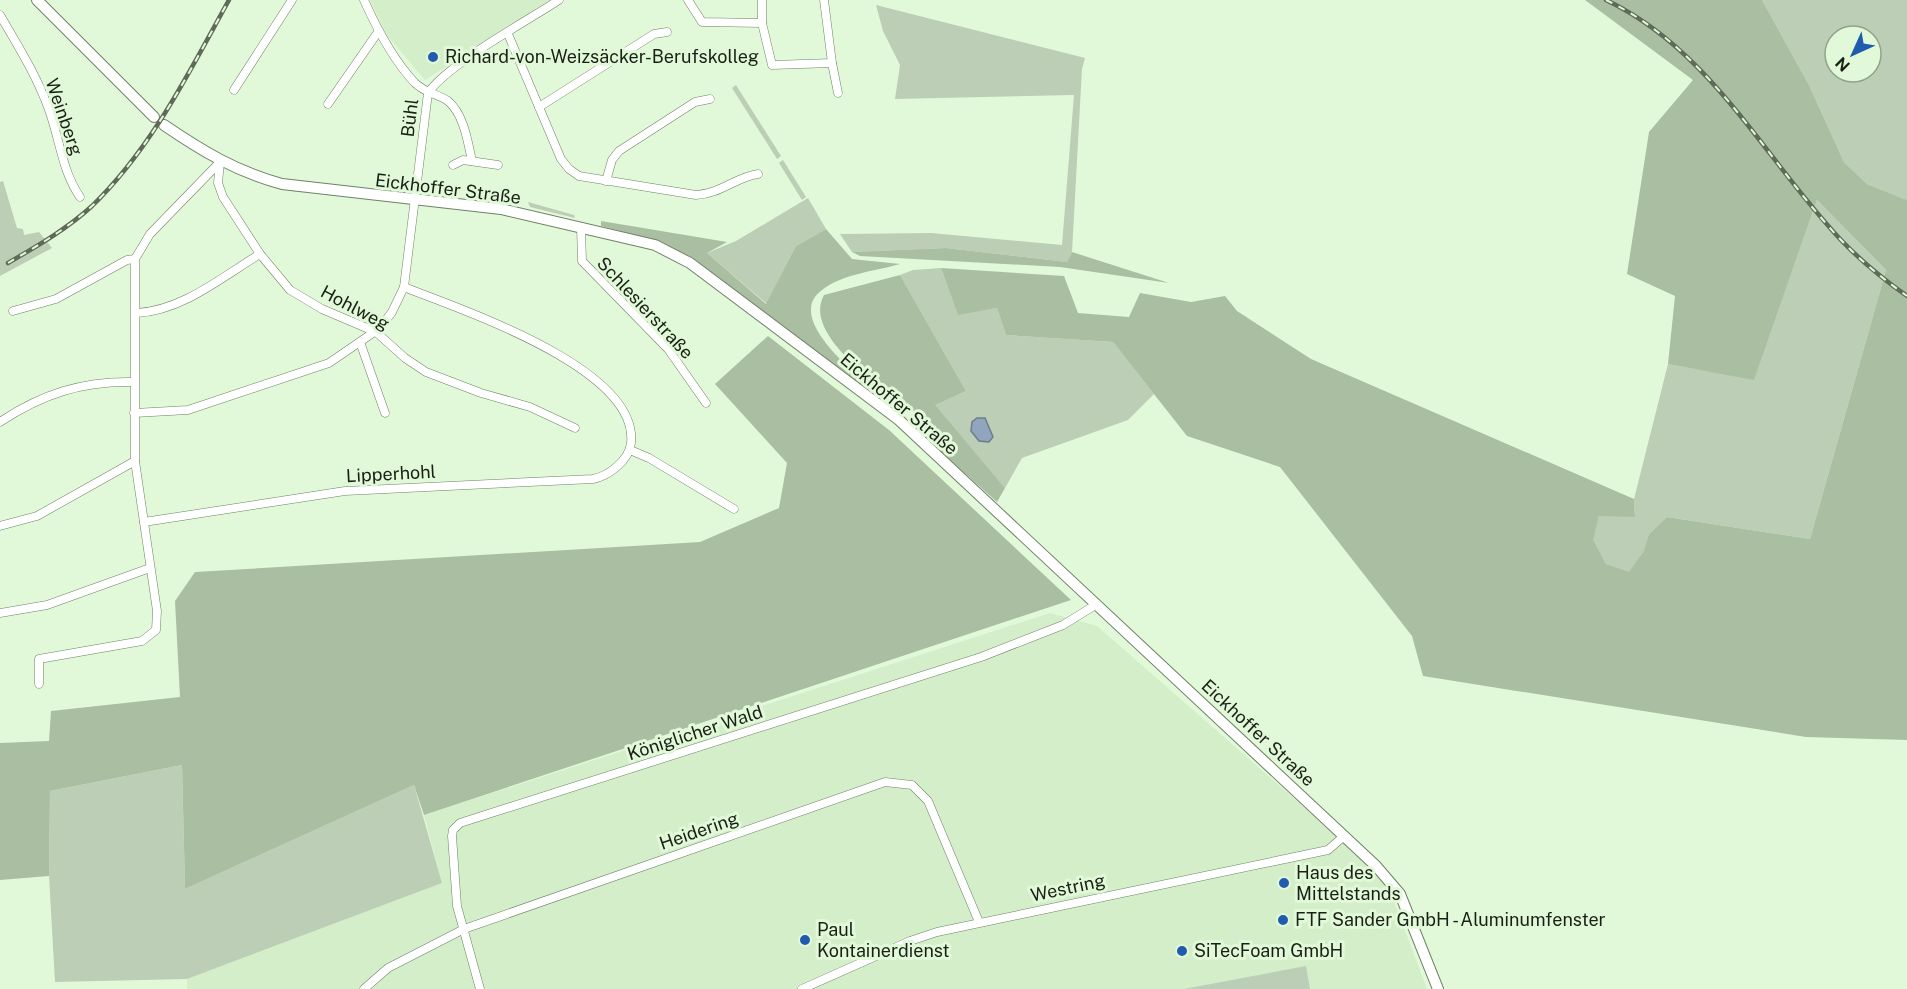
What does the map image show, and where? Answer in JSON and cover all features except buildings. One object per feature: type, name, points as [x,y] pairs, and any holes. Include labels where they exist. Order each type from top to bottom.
[{"type":"main road","points":[[37,0],[154,117]]},
{"type":"main road","name":"Eickhoffer Straße","points":[[164,125],[220,162],[282,184],[501,210],[655,245],[690,262],[899,420],[1384,873],[1400,894],[1437,989]]},
{"type":"street","points":[[234,90],[292,0]]},
{"type":"street","points":[[364,0],[378,32],[416,83],[428,93],[447,100],[454,109],[465,131],[472,161]]},
{"type":"street","name":"Bühl","points":[[376,332],[392,312],[404,287],[428,93],[434,84],[461,64],[559,0]]},
{"type":"street","points":[[688,0],[702,22],[762,23]]},
{"type":"street","points":[[762,0],[762,23],[772,65],[832,63]]},
{"type":"street","points":[[824,0],[838,93]]},
{"type":"street","name":"Weinberg","points":[[0,15],[27,61],[48,107],[65,168],[80,197]]},
{"type":"street","points":[[328,104],[373,36],[378,32]]},
{"type":"street","points":[[539,107],[654,34],[667,32]]},
{"type":"street","points":[[508,34],[561,159],[568,169],[579,176],[708,194],[744,176],[758,174]]},
{"type":"street","points":[[606,181],[612,160],[619,151],[695,102],[710,99]]},
{"type":"street","points":[[453,165],[463,160],[498,165]]},
{"type":"street","points":[[39,684],[39,658],[146,639],[156,630],[157,612],[135,461],[133,382],[136,314],[135,259],[150,234],[220,162]]},
{"type":"street","name":"Hohlweg","points":[[220,162],[218,183],[223,197],[260,254],[290,290],[322,309],[376,332],[405,358],[426,372],[481,393],[531,407],[575,428]]},
{"type":"street","name":"Schlesierstraße","points":[[581,227],[582,261],[668,349],[706,403]]},
{"type":"street","points":[[136,314],[178,302],[260,254]]},
{"type":"street","points":[[13,311],[56,299],[127,260],[135,259]]},
{"type":"street","points":[[404,287],[527,337],[570,360],[604,388],[621,406],[632,426],[630,450],[649,458],[734,509]]},
{"type":"street","points":[[134,413],[188,410],[222,400],[329,363],[376,332]]},
{"type":"street","points":[[360,342],[385,413]]},
{"type":"street","points":[[0,423],[32,402],[54,392],[117,382],[133,382]]},
{"type":"street","name":"Lipperhohl","points":[[144,522],[345,491],[593,479],[604,477],[618,466],[630,450]]},
{"type":"street","points":[[0,526],[37,516],[135,461]]},
{"type":"street","points":[[0,613],[47,605],[150,568]]},
{"type":"street","name":"Königlicher Wald","points":[[480,989],[457,906],[452,836],[453,830],[460,823],[981,657],[1063,625],[1097,604]]},
{"type":"street","name":"Heidering","points":[[364,989],[388,968],[435,941],[464,929],[885,782],[912,785],[928,801],[979,922]]},
{"type":"street","name":"Westring","points":[[802,989],[910,941],[979,922],[1328,850],[1344,836]]},
{"type":"shaded area","name":"Richard-von-Weizsäcker-Berufskolleg","points":[[370,0],[552,0],[425,80],[387,35]]},
{"type":"shaded area","points":[[1585,0],[1762,0],[1809,85],[1844,162],[1867,184],[1907,200],[1907,740],[1806,737],[1423,676],[1412,636],[1280,467],[1187,436],[1113,342],[1006,335],[997,308],[958,315],[941,268],[1064,276],[1078,313],[1129,317],[1140,293],[1191,302],[1225,296],[1237,311],[1311,359],[1634,499],[1635,517],[1599,516],[1593,540],[1606,564],[1629,572],[1643,552],[1649,534],[1667,517],[1810,539],[1886,270],[1817,200],[1754,380],[1668,364],[1675,296],[1627,274],[1649,132],[1693,80]]},
{"type":"shaded area","points":[[1762,0],[1907,0],[1907,200],[1867,184],[1844,162],[1809,85]]},
{"type":"shaded area","points":[[876,5],[1085,58],[1082,69],[1072,252],[1067,262],[946,248],[852,252],[840,234],[931,233],[1062,245],[1074,95],[895,99],[900,65],[883,31]]},
{"type":"shaded area","points":[[736,85],[781,156],[777,159],[732,88]]},
{"type":"shaded area","points":[[783,160],[806,197],[802,200],[779,163]]},
{"type":"shaded area","points":[[3,181],[17,228],[23,229],[24,235],[39,232],[52,248],[0,276],[0,182]]},
{"type":"shaded area","points":[[808,198],[826,229],[796,246],[767,304],[707,253],[736,241]]},
{"type":"shaded area","points":[[1817,200],[1886,270],[1810,539],[1667,517],[1649,534],[1643,552],[1629,573],[1606,564],[1592,540],[1599,516],[1635,516],[1634,499],[1668,364],[1754,379]]},
{"type":"shaded area","points":[[528,202],[574,215],[575,218],[530,207]]},
{"type":"shaded area","points":[[601,221],[727,242],[707,253],[766,304],[796,246],[826,229],[852,259],[900,264],[839,280],[822,290],[812,304],[813,320],[822,337],[836,355],[854,373],[901,410],[890,409],[691,257],[655,240],[601,226]]},
{"type":"shaded area","points":[[946,248],[1067,262],[1072,252],[1169,283],[1060,267],[860,256],[852,252]]},
{"type":"shaded area","points":[[941,268],[958,314],[997,308],[1006,335],[1113,342],[1154,394],[1128,420],[1022,458],[1005,488],[934,405],[966,391],[900,275],[913,270]]},
{"type":"shaded area","points":[[900,275],[966,391],[935,405],[1005,488],[997,502],[922,435],[930,423],[857,367],[839,349],[826,330],[820,312],[824,295]]},
{"type":"shaded area","points":[[768,336],[889,430],[1071,600],[424,815],[414,785],[185,889],[182,765],[50,791],[49,876],[0,880],[0,743],[49,741],[51,711],[180,697],[175,601],[195,572],[700,542],[779,508],[787,463],[715,384]]},
{"type":"shaded area","points":[[1050,613],[1097,626],[1305,808],[1388,885],[1427,989],[187,989],[187,979],[442,883],[424,815]]},
{"type":"shaded area","points":[[182,765],[185,889],[414,785],[442,883],[187,979],[55,982],[49,876],[50,791]]},
{"type":"shaded area","points":[[1306,966],[1310,989],[1184,989]]},
{"type":"water","points":[[977,418],[985,418],[993,437],[989,442],[979,441],[971,431],[972,422]]},
{"type":"railway","points":[[8,263],[72,222],[92,206],[113,183],[133,159],[168,108],[229,0]]},
{"type":"railway","points":[[1606,0],[1643,21],[1676,47],[1706,76],[1841,240],[1872,270],[1907,296]]},
{"type":"place","name":"Richard-von-Weizsäcker-Berufskolleg","points":[[433,57]]},
{"type":"place","name":"Haus des Mittelstands","points":[[1284,883]]},
{"type":"place","name":"FTF Sander GmbH - Aluminumfenster","points":[[1283,920]]},
{"type":"place","name":"Paul Kontainerdienst","points":[[805,940]]},
{"type":"place","name":"SiTecFoam GmbH","points":[[1182,951]]}]
